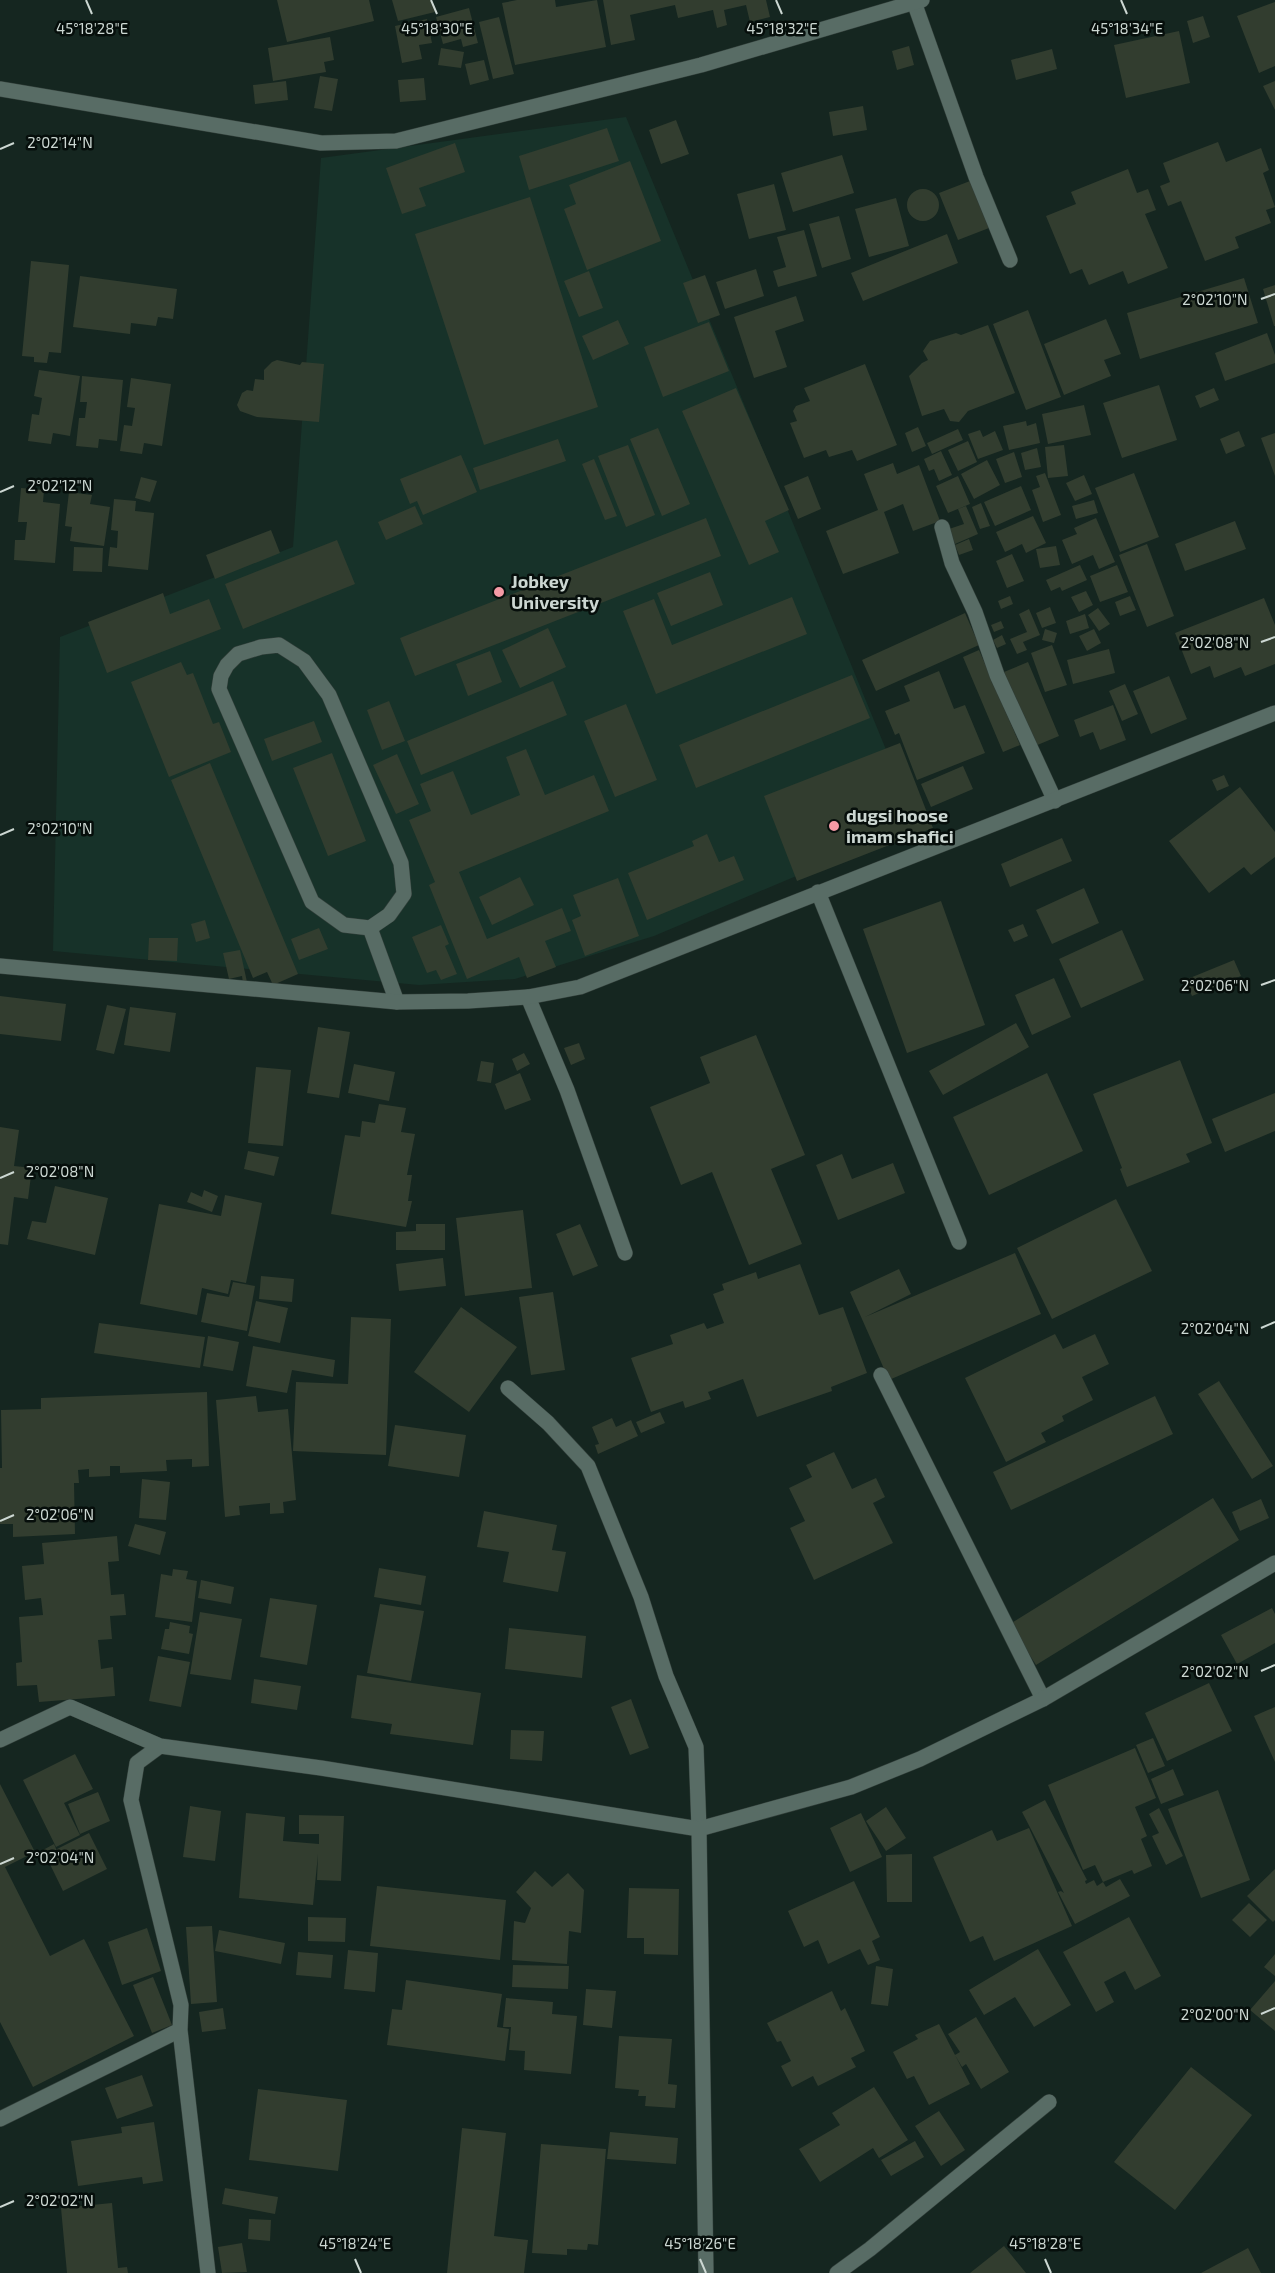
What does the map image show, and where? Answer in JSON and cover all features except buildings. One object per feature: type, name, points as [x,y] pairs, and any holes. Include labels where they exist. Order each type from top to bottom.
[{"type":"street","points":[[0,89],[321,143],[396,141],[701,65],[918,1],[976,177],[1010,260]]},
{"type":"street","points":[[942,527],[952,563],[975,612],[996,675],[1055,801]]},
{"type":"street","points":[[279,645],[304,661],[328,695],[401,863],[404,894],[389,915],[370,928],[344,926],[312,902],[219,689],[221,676],[227,665],[238,654],[261,647],[279,645]]},
{"type":"street","points":[[0,966],[397,1002],[528,997],[580,987],[1275,713]]},
{"type":"street","points":[[818,892],[959,1242]]},
{"type":"street","points":[[370,928],[397,1002]]},
{"type":"street","points":[[528,997],[567,1090],[625,1253]]},
{"type":"street","points":[[881,1375],[1043,1699]]},
{"type":"street","points":[[508,1388],[548,1423],[588,1466],[641,1597],[666,1676],[696,1748],[706,2273]]},
{"type":"street","points":[[0,1740],[70,1707],[160,1746],[321,1768],[699,1829],[851,1787],[920,1759],[1043,1699],[1275,1563]]},
{"type":"street","points":[[160,1746],[136,1763],[131,1800],[181,2005],[180,2030],[208,2273]]},
{"type":"street","points":[[0,2119],[180,2030]]},
{"type":"street","points":[[837,2273],[870,2249],[1049,2102]]},
{"type":"shaded area","name":"Jobkey University","points":[[626,117],[917,825],[654,936],[515,979],[419,985],[53,951],[60,637],[293,547],[321,158]]},
{"type":"place","name":"Jobkey University","points":[[499,592]]},
{"type":"place","name":"dugsi hoose imam shafici","points":[[834,826]]}]
